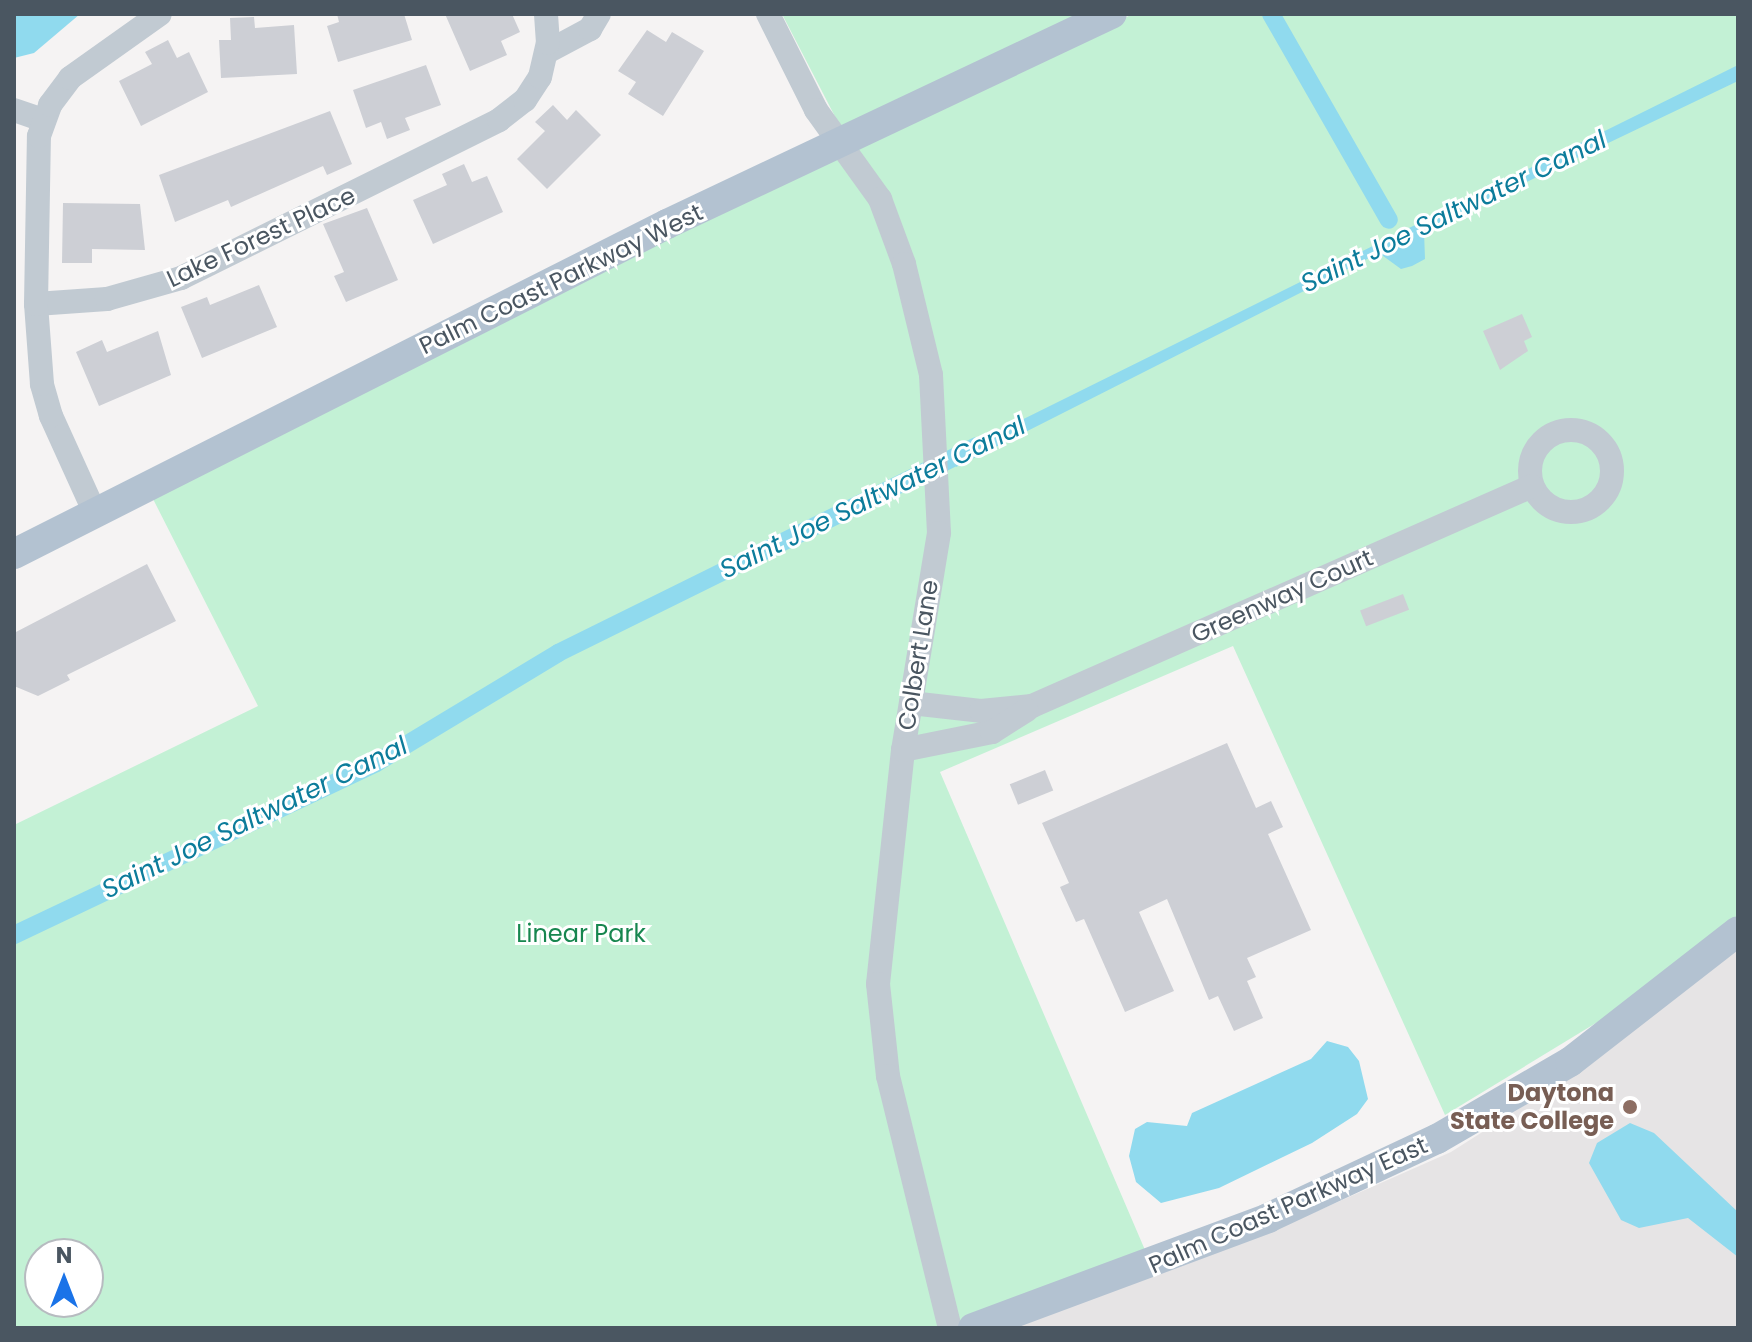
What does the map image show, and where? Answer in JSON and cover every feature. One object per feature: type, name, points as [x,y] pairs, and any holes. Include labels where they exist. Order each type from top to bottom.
[{"type":"main road","name":"Palm Coast Parkway West","points":[[14,554],[667,224],[844,144],[1112,14]]},
{"type":"main road","name":"Palm Coast Parkway East","points":[[973,1328],[1254,1224],[1437,1139],[1582,1054],[1738,931]]},
{"type":"street","points":[[95,513],[51,416],[38,354],[36,304],[43,120],[70,78],[160,14]]},
{"type":"street","name":"Lake Forest Place","points":[[36,304],[140,292],[235,253],[499,120],[534,88],[547,52],[546,14]]},
{"type":"street","points":[[547,52],[590,29],[599,14]]},
{"type":"street","name":"Colbert Lane","points":[[768,14],[816,110],[844,144],[885,212],[917,310],[933,389],[939,533],[903,750],[881,927],[880,1027],[888,1076],[950,1328]]},
{"type":"street","points":[[14,110],[43,120]]},
{"type":"street","name":"Greenway Court","points":[[1032,706],[1532,486]]},
{"type":"street","points":[[911,703],[981,711],[1032,706]]},
{"type":"street","points":[[903,750],[992,732],[1009,726],[1032,706]]},
{"type":"shaded area","name":"Daytona State College","points":[[1738,944],[1738,1328],[993,1328],[1272,1231],[1451,1152],[1592,1062]]},
{"type":"green space","points":[[782,14],[1087,14],[843,132]]},
{"type":"green space","name":"Linear Park","points":[[1133,14],[1738,14],[1738,915],[1637,998],[1445,1115],[1233,646],[940,772],[1148,1257],[943,1328],[14,1328],[14,825],[258,706],[151,495],[688,223]]},
{"type":"water","points":[[14,14],[80,14],[34,53],[14,58]]},
{"type":"water","points":[[1738,65],[1738,81],[1424,231],[1425,259],[1412,266],[1401,269],[1379,253],[956,467],[955,453]]},
{"type":"water","points":[[1327,1041],[1348,1047],[1359,1061],[1368,1099],[1357,1114],[1312,1143],[1219,1188],[1161,1203],[1136,1182],[1129,1156],[1135,1129],[1147,1122],[1187,1126],[1192,1113],[1311,1059]]},
{"type":"water","points":[[1630,1123],[1654,1133],[1738,1212],[1738,1257],[1688,1218],[1639,1228],[1621,1220],[1589,1163],[1597,1143]]},
{"type":"building","points":[[337,14],[404,14],[412,40],[338,62],[327,26],[339,22]]},
{"type":"building","points":[[445,14],[512,14],[520,32],[501,41],[507,55],[470,71]]},
{"type":"building","points":[[254,17],[255,28],[294,25],[297,74],[221,78],[219,40],[231,40],[230,18]]},
{"type":"building","points":[[647,30],[666,42],[672,32],[704,51],[663,116],[628,94],[636,82],[618,71]]},
{"type":"building","points":[[168,40],[177,58],[189,52],[208,92],[141,126],[119,81],[152,64],[145,52]]},
{"type":"building","points":[[426,65],[441,105],[405,118],[410,130],[387,139],[381,122],[366,128],[353,90]]},
{"type":"building","points":[[553,105],[567,120],[576,110],[601,135],[547,189],[517,159],[545,131],[535,122]]},
{"type":"building","points":[[330,111],[352,164],[327,175],[323,166],[231,207],[228,200],[175,222],[159,175]]},
{"type":"building","points":[[464,164],[472,182],[487,176],[503,212],[433,244],[413,200],[447,185],[442,174]]},
{"type":"building","points":[[63,203],[140,204],[145,250],[92,249],[92,263],[62,263]]},
{"type":"building","points":[[367,208],[398,280],[346,302],[334,276],[344,272],[323,224]]},
{"type":"building","points":[[259,285],[277,327],[202,358],[181,307],[207,297],[210,305]]},
{"type":"building","points":[[1522,314],[1532,337],[1524,341],[1528,351],[1500,370],[1483,331]]},
{"type":"building","points":[[158,331],[171,375],[99,406],[76,352],[102,340],[107,352]]},
{"type":"building","points":[[147,564],[176,621],[67,675],[70,680],[38,696],[14,686],[14,633]]},
{"type":"building","points":[[1403,594],[1409,610],[1366,626],[1360,610]]},
{"type":"building","points":[[1227,743],[1256,808],[1271,801],[1283,827],[1268,834],[1311,930],[1247,958],[1256,977],[1247,981],[1263,1018],[1234,1031],[1218,996],[1209,1000],[1167,899],[1139,912],[1174,991],[1125,1012],[1084,919],[1076,922],[1060,887],[1069,883],[1042,823]]},
{"type":"building","points":[[1045,770],[1053,790],[1018,805],[1010,784]]},
{"type":"waterway","points":[[1271,14],[1389,220]]},
{"type":"waterway","name":"Saint Joe Saltwater Canal","points":[[14,935],[376,763],[558,653],[977,446]]},
{"type":"place","name":"Daytona State College","points":[[1630,1107]]}]
